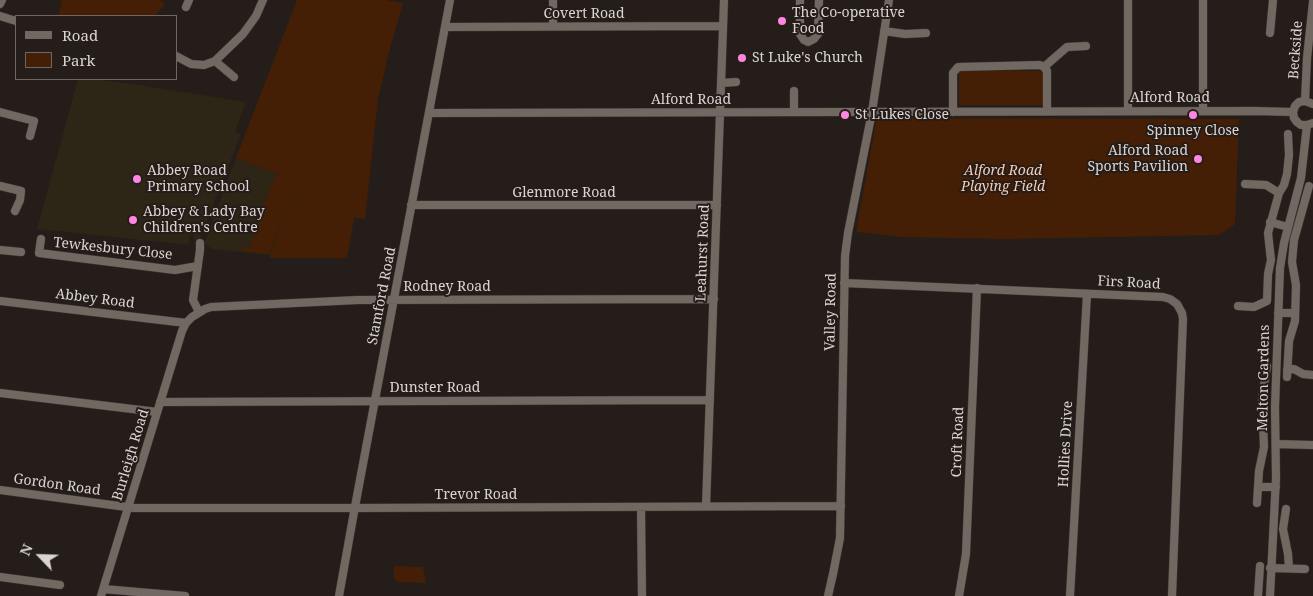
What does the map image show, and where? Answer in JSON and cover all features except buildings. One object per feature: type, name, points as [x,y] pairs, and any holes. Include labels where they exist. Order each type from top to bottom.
[{"type":"street","points":[[0,4],[2,0]]},
{"type":"street","points":[[178,57],[191,64],[204,66],[215,61],[243,34],[256,16],[262,0]]},
{"type":"street","name":"Stamford Road","points":[[339,596],[450,0]]},
{"type":"street","points":[[553,0],[553,26]]},
{"type":"street","name":"Leahurst Road","points":[[706,506],[724,0]]},
{"type":"street","points":[[800,0],[800,34],[808,42],[818,34],[818,0]]},
{"type":"street","name":"Valley Road","points":[[828,596],[840,538],[845,256],[872,112],[889,0]]},
{"type":"street","points":[[1128,0],[1128,111]]},
{"type":"street","points":[[1203,0],[1203,111]]},
{"type":"street","points":[[1270,33],[1273,0]]},
{"type":"street","name":"Beckside","points":[[1309,102],[1307,58],[1313,2]]},
{"type":"street","points":[[0,16],[15,21]]},
{"type":"street","name":"Covert Road","points":[[445,27],[723,26]]},
{"type":"street","points":[[884,31],[905,34],[926,33]]},
{"type":"street","points":[[1044,67],[1067,47],[1086,46]]},
{"type":"street","points":[[215,61],[234,77]]},
{"type":"street","points":[[953,112],[953,73],[958,67],[1040,66],[1044,67],[1047,71],[1047,111]]},
{"type":"street","points":[[721,83],[736,82]]},
{"type":"street","points":[[794,91],[794,112]]},
{"type":"street","points":[[1309,102],[1299,102],[1293,112],[1294,118],[1301,125],[1310,124]]},
{"type":"street","points":[[0,112],[34,121],[30,136]]},
{"type":"street","name":"Alford Road","points":[[429,113],[1293,112]]},
{"type":"street","name":"Melton Gardens","points":[[1270,596],[1270,568],[1276,487],[1275,407],[1280,268],[1284,243],[1301,178],[1310,124]]},
{"type":"street","name":"Melton Gardens","points":[[1238,306],[1254,307],[1267,301],[1268,274],[1271,260],[1268,232],[1279,193],[1284,185],[1287,174],[1289,155],[1288,134]]},
{"type":"street","points":[[1245,184],[1266,185],[1279,193]]},
{"type":"street","points":[[0,186],[21,191],[20,200],[15,211]]},
{"type":"street","name":"Melton Gardens","points":[[1309,186],[1294,240],[1292,262],[1296,286],[1296,313],[1289,342],[1287,374],[1294,369],[1302,374],[1313,375]]},
{"type":"street","name":"Glenmore Road","points":[[411,206],[717,205]]},
{"type":"street","points":[[1270,222],[1288,227]]},
{"type":"street","name":"Tewkesbury Close","points":[[41,239],[39,253],[175,270],[198,266]]},
{"type":"street","points":[[199,312],[193,300],[200,243]]},
{"type":"street","points":[[0,250],[21,252]]},
{"type":"street","name":"Firs Road","points":[[844,283],[1163,297],[1177,304],[1183,319],[1172,596]]},
{"type":"street","name":"Croft Road","points":[[959,596],[966,554],[977,288]]},
{"type":"street","name":"Hollies Drive","points":[[1070,596],[1087,294]]},
{"type":"street","name":"Rodney Road","points":[[186,323],[199,312],[211,307],[358,300],[714,299]]},
{"type":"street","name":"Abbey Road","points":[[0,301],[186,323]]},
{"type":"street","name":"Melton Gardens","points":[[1278,312],[1296,313]]},
{"type":"street","name":"Burleigh Road","points":[[102,593],[186,323]]},
{"type":"street","name":"Melton Gardens","points":[[1258,503],[1259,470],[1264,447],[1262,399],[1267,366]]},
{"type":"street","points":[[0,393],[157,412]]},
{"type":"street","name":"Dunster Road","points":[[160,402],[710,400]]},
{"type":"street","name":"Melton Gardens","points":[[1276,444],[1312,445]]},
{"type":"street","points":[[1258,487],[1276,487]]},
{"type":"street","name":"Gordon Road","points":[[0,490],[111,505]]},
{"type":"street","name":"Trevor Road","points":[[111,505],[128,507],[354,508],[841,506]]},
{"type":"street","points":[[641,507],[642,596]]},
{"type":"street","points":[[1286,509],[1283,529],[1288,554],[1288,568]]},
{"type":"street","points":[[1258,596],[1260,566]]},
{"type":"street","points":[[1270,568],[1305,569]]},
{"type":"street","points":[[0,578],[60,586]]},
{"type":"street","points":[[102,593],[185,596]]},
{"type":"shaded area","name":"Abbey Road Primary School","points":[[78,80],[100,80],[140,85],[246,102],[235,132],[241,134],[199,241],[195,241],[192,234],[189,236],[189,245],[37,229]]},
{"type":"shaded area","points":[[236,158],[297,182],[270,255],[212,249],[204,243]]},
{"type":"green space","points":[[59,0],[160,0],[165,5],[155,15],[58,15],[62,1]]},
{"type":"green space","points":[[297,0],[386,0],[403,3],[378,99],[365,219],[354,218],[347,258],[269,258],[296,182],[269,254],[241,251],[242,248],[249,248],[265,209],[263,208],[270,188],[277,174],[236,158]]},
{"type":"green space","points":[[959,70],[1043,71],[1043,105],[959,105]]},
{"type":"green space","name":"Alford Road Playing Field","points":[[879,118],[1239,119],[1235,224],[1219,235],[1004,239],[901,237],[856,232],[876,122]]},
{"type":"green space","points":[[394,566],[423,567],[426,583],[398,582],[394,578]]},
{"type":"place","name":"The Co-operative Food","points":[[782,21]]},
{"type":"place","name":"St Luke's Church","points":[[742,58]]},
{"type":"place","name":"St Lukes Close","points":[[845,115]]},
{"type":"place","name":"Spinney Close","points":[[1193,115]]},
{"type":"place","name":"Alford Road Sports Pavilion","points":[[1198,159]]},
{"type":"place","name":"Abbey Road Primary School","points":[[137,179]]},
{"type":"place","name":"Abbey & Lady Bay Children's Centre","points":[[133,220]]}]
